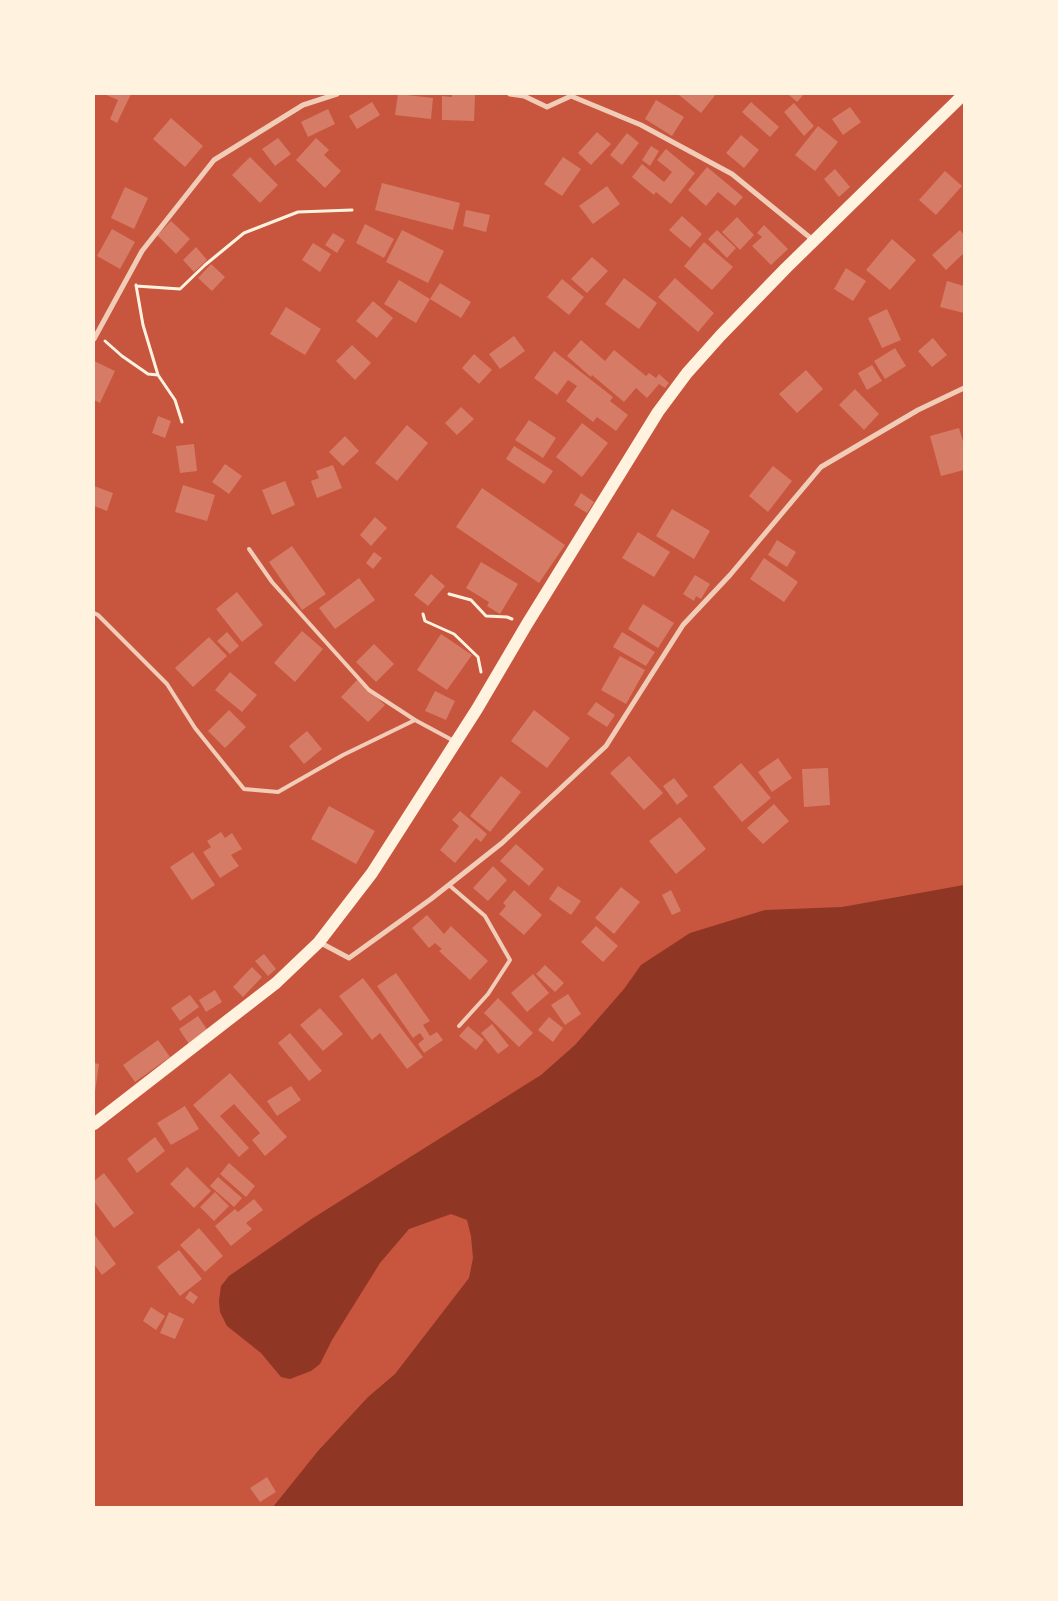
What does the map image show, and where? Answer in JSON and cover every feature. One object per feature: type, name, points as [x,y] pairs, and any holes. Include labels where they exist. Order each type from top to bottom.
[{"type":"main road","points":[[94,1124],[270,989],[319,942],[372,873],[456,742],[658,412],[686,373],[720,335],[964,94]]},
{"type":"street","points":[[95,337],[142,251],[214,160],[303,105],[337,94]]},
{"type":"street","points":[[510,94],[524,96],[548,107],[571,96],[641,125],[732,174],[814,241]]},
{"type":"street","points":[[319,942],[349,958],[502,844],[606,746],[683,625],[730,574],[821,468],[918,410],[964,388]]},
{"type":"lane","points":[[249,549],[272,582],[369,690],[415,720],[456,742]]},
{"type":"lane","points":[[94,613],[167,684],[195,728],[244,789],[278,792],[343,755],[415,720]]},
{"type":"lane","points":[[449,885],[485,916],[510,960],[488,994],[459,1026]]},
{"type":"path","points":[[136,286],[180,289],[205,265],[244,233],[298,212],[352,210]]},
{"type":"path","points":[[133,267],[143,325],[158,375],[175,400],[182,422]]},
{"type":"path","points":[[95,337],[148,374],[158,375]]},
{"type":"path","points":[[448,594],[471,600],[486,616],[507,617],[527,624]]},
{"type":"path","points":[[423,614],[425,621],[454,634],[478,657],[482,678]]},
{"type":"shaded area","points":[[964,885],[964,1507],[273,1507],[318,1451],[368,1397],[395,1374],[469,1278],[473,1258],[471,1236],[467,1220],[451,1214],[409,1229],[380,1263],[332,1340],[320,1364],[311,1371],[290,1379],[281,1377],[261,1353],[227,1326],[220,1312],[219,1301],[221,1286],[229,1276],[313,1218],[541,1075],[575,1045],[624,989],[641,965],[690,933],[765,910],[842,907]]},
{"type":"building","points":[[104,94],[131,94],[117,123],[110,119],[118,100]]},
{"type":"building","points":[[398,94],[433,98],[431,119],[395,115]]},
{"type":"building","points":[[452,94],[475,94],[474,121],[442,120],[442,96],[452,97]]},
{"type":"building","points":[[679,94],[716,94],[701,113]]},
{"type":"building","points":[[788,94],[804,94],[797,102]]},
{"type":"building","points":[[656,100],[684,117],[672,136],[645,119]]},
{"type":"building","points":[[372,102],[380,115],[357,129],[349,116]]},
{"type":"building","points":[[751,102],[779,127],[770,137],[742,112]]},
{"type":"building","points":[[794,103],[814,126],[804,136],[784,112]]},
{"type":"building","points":[[850,107],[861,122],[843,135],[832,119]]},
{"type":"building","points":[[328,109],[335,124],[308,137],[301,122]]},
{"type":"building","points":[[171,118],[203,146],[185,167],[153,139]]},
{"type":"building","points":[[818,126],[838,142],[815,171],[795,155]]},
{"type":"building","points":[[597,132],[611,144],[591,165],[578,153]]},
{"type":"building","points":[[627,133],[639,143],[622,165],[610,155]]},
{"type":"building","points":[[741,135],[759,150],[744,168],[726,153]]},
{"type":"building","points":[[278,138],[291,154],[275,166],[262,149]]},
{"type":"building","points":[[316,138],[329,150],[324,155],[341,171],[325,188],[296,160]]},
{"type":"building","points":[[651,146],[659,151],[650,166],[642,160]]},
{"type":"building","points":[[666,149],[695,173],[671,204],[656,192],[654,195],[632,177],[642,164],[664,182],[672,172],[657,160]]},
{"type":"building","points":[[250,157],[278,185],[260,203],[232,175]]},
{"type":"building","points":[[563,157],[581,169],[562,196],[544,184]]},
{"type":"building","points":[[707,167],[743,197],[735,206],[718,192],[706,206],[688,190]]},
{"type":"building","points":[[835,169],[850,187],[839,197],[824,179]]},
{"type":"building","points":[[945,171],[962,186],[936,215],[919,200]]},
{"type":"building","points":[[382,183],[460,203],[453,230],[375,210]]},
{"type":"building","points":[[607,186],[620,204],[593,224],[579,206]]},
{"type":"building","points":[[125,187],[148,198],[134,229],[111,218]]},
{"type":"building","points":[[466,210],[490,215],[486,232],[463,226]]},
{"type":"building","points":[[682,216],[702,234],[690,248],[669,230]]},
{"type":"building","points":[[737,217],[754,235],[740,250],[722,232]]},
{"type":"building","points":[[171,221],[190,239],[176,254],[157,235]]},
{"type":"building","points":[[365,224],[394,239],[384,258],[356,243]]},
{"type":"building","points":[[764,225],[788,249],[771,265],[752,246],[762,237],[757,233]]},
{"type":"building","points":[[112,229],[135,242],[120,269],[97,256]]},
{"type":"building","points":[[402,230],[444,251],[428,283],[386,262]]},
{"type":"building","points":[[717,230],[736,248],[727,258],[708,239]]},
{"type":"building","points":[[960,230],[964,235],[964,253],[946,270],[932,255]]},
{"type":"building","points":[[333,233],[345,240],[337,253],[325,245]]},
{"type":"building","points":[[892,239],[916,260],[890,290],[866,270]]},
{"type":"building","points":[[704,242],[733,267],[712,290],[684,266]]},
{"type":"building","points":[[313,243],[331,254],[320,272],[302,260]]},
{"type":"building","points":[[196,247],[207,260],[194,272],[183,260]]},
{"type":"building","points":[[592,257],[608,271],[587,293],[571,279]]},
{"type":"building","points":[[211,264],[225,277],[212,291],[198,278]]},
{"type":"building","points":[[846,268],[866,281],[853,301],[834,289]]},
{"type":"building","points":[[624,278],[657,303],[639,329],[605,304]]},
{"type":"building","points":[[675,278],[714,313],[698,332],[658,297]]},
{"type":"building","points":[[562,279],[584,297],[569,315],[547,297]]},
{"type":"building","points":[[399,280],[430,299],[416,323],[384,304]]},
{"type":"building","points":[[947,281],[964,286],[964,313],[940,307]]},
{"type":"building","points":[[440,283],[471,302],[461,318],[430,299]]},
{"type":"building","points":[[373,301],[393,318],[377,338],[356,321]]},
{"type":"building","points":[[286,307],[321,329],[305,355],[270,334]]},
{"type":"building","points":[[887,309],[901,340],[882,348],[868,318]]},
{"type":"building","points":[[514,336],[525,351],[500,369],[489,354]]},
{"type":"building","points":[[933,338],[947,355],[932,367],[918,351]]},
{"type":"building","points":[[581,340],[605,361],[614,350],[646,376],[649,373],[656,378],[659,374],[669,383],[665,388],[659,384],[647,398],[636,388],[624,402],[567,356]]},
{"type":"building","points":[[352,345],[371,363],[355,380],[336,361]]},
{"type":"building","points":[[895,348],[906,366],[885,379],[874,361]]},
{"type":"building","points":[[554,351],[613,397],[610,401],[628,415],[616,431],[597,417],[593,422],[566,401],[577,386],[568,380],[557,395],[534,378]]},
{"type":"building","points":[[474,354],[492,370],[479,384],[462,368]]},
{"type":"building","points":[[94,361],[115,371],[100,403],[94,400]]},
{"type":"building","points":[[872,365],[882,381],[867,390],[858,373]]},
{"type":"building","points":[[806,370],[823,389],[797,413],[779,394]]},
{"type":"building","points":[[855,389],[879,414],[864,430],[839,405]]},
{"type":"building","points":[[461,407],[474,419],[457,435],[445,423]]},
{"type":"building","points":[[158,416],[171,421],[165,438],[152,433]]},
{"type":"building","points":[[529,420],[556,438],[543,458],[515,440]]},
{"type":"building","points":[[582,423],[608,443],[582,477],[556,457]]},
{"type":"building","points":[[407,425],[428,443],[397,481],[375,463]]},
{"type":"building","points":[[959,428],[964,445],[964,470],[941,476],[930,436]]},
{"type":"building","points":[[345,436],[359,451],[343,466],[329,452]]},
{"type":"building","points":[[194,444],[197,471],[180,473],[176,446]]},
{"type":"building","points":[[514,446],[553,471],[544,484],[506,459]]},
{"type":"building","points":[[225,464],[242,476],[229,494],[212,482]]},
{"type":"building","points":[[333,465],[342,488],[317,498],[311,481],[319,478],[316,471]]},
{"type":"building","points":[[773,466],[792,481],[768,512],[749,496]]},
{"type":"building","points":[[285,481],[295,505],[272,515],[262,490]]},
{"type":"building","points":[[183,485],[215,495],[207,521],[175,512]]},
{"type":"building","points":[[94,486],[113,493],[107,511],[94,506]]},
{"type":"building","points":[[482,488],[565,545],[539,583],[456,527]]},
{"type":"building","points":[[581,493],[594,502],[587,513],[574,505]]},
{"type":"building","points":[[672,509],[710,531],[694,559],[656,536]]},
{"type":"building","points":[[375,517],[387,528],[371,546],[360,535]]},
{"type":"building","points":[[638,532],[670,552],[654,577],[622,558]]},
{"type":"building","points":[[777,540],[796,552],[787,567],[768,555]]},
{"type":"building","points":[[292,546],[326,594],[302,610],[269,562]]},
{"type":"building","points":[[374,552],[382,558],[373,569],[366,563]]},
{"type":"building","points":[[764,558],[798,582],[784,602],[750,579]]},
{"type":"building","points":[[481,562],[518,584],[500,614],[487,606],[489,602],[466,588]]},
{"type":"building","points":[[431,574],[445,586],[428,606],[414,595]]},
{"type":"building","points":[[695,575],[710,584],[701,599],[696,596],[694,601],[683,594]]},
{"type":"building","points":[[359,578],[375,600],[335,629],[319,608]]},
{"type":"building","points":[[237,592],[263,625],[242,642],[216,609]]},
{"type":"building","points":[[643,604],[674,623],[658,648],[628,629]]},
{"type":"building","points":[[302,631],[323,649],[295,682],[274,663]]},
{"type":"building","points":[[227,632],[239,646],[230,654],[217,641]]},
{"type":"building","points":[[622,632],[655,652],[646,666],[613,647]]},
{"type":"building","points":[[441,634],[472,655],[447,690],[417,670]]},
{"type":"building","points":[[209,637],[227,656],[193,687],[175,668]]},
{"type":"building","points":[[374,644],[394,664],[376,682],[356,662]]},
{"type":"building","points":[[620,656],[645,670],[626,704],[601,690]]},
{"type":"building","points":[[230,672],[257,695],[242,712],[215,690]]},
{"type":"building","points":[[357,680],[385,705],[368,722],[341,697]]},
{"type":"building","points":[[435,691],[455,701],[446,720],[425,711]]},
{"type":"building","points":[[596,702],[615,715],[607,727],[587,714]]},
{"type":"building","points":[[229,710],[246,727],[225,748],[208,731]]},
{"type":"building","points":[[534,710],[570,738],[547,768],[511,741]]},
{"type":"building","points":[[307,731],[322,749],[304,764],[289,746]]},
{"type":"building","points":[[629,756],[663,793],[644,810],[610,773]]},
{"type":"building","points":[[778,758],[792,778],[772,792],[758,772]]},
{"type":"building","points":[[741,763],[771,798],[742,822],[713,787]]},
{"type":"building","points":[[828,768],[830,805],[804,807],[802,769]]},
{"type":"building","points":[[501,776],[521,792],[490,832],[470,816]]},
{"type":"building","points":[[674,778],[688,796],[677,805],[663,786]]},
{"type":"building","points":[[774,804],[789,821],[763,844],[747,828]]},
{"type":"building","points":[[329,806],[375,831],[356,864],[311,839]]},
{"type":"building","points":[[460,811],[487,834],[481,842],[476,838],[455,863],[440,850],[459,826],[452,820]]},
{"type":"building","points":[[680,817],[706,849],[676,874],[649,841]]},
{"type":"building","points":[[221,832],[225,838],[232,833],[242,849],[231,855],[239,866],[220,878],[203,852],[211,847],[207,841]]},
{"type":"building","points":[[516,844],[544,869],[529,886],[500,861]]},
{"type":"building","points":[[193,852],[215,885],[192,900],[170,867]]},
{"type":"building","points":[[493,866],[507,880],[488,901],[473,888]]},
{"type":"building","points":[[558,886],[581,901],[571,915],[549,899]]},
{"type":"building","points":[[621,887],[640,902],[614,934],[595,918]]},
{"type":"building","points":[[514,890],[542,915],[524,935],[499,914],[506,906],[503,903]]},
{"type":"building","points":[[671,890],[681,911],[672,915],[662,895]]},
{"type":"building","points":[[427,915],[444,934],[451,926],[488,961],[470,980],[439,951],[442,949],[435,943],[429,948],[412,928]]},
{"type":"building","points":[[596,926],[618,946],[603,962],[581,942]]},
{"type":"building","points":[[264,954],[276,969],[268,976],[255,961]]},
{"type":"building","points":[[545,965],[564,983],[555,992],[536,974]]},
{"type":"building","points":[[252,967],[262,977],[243,997],[233,987]]},
{"type":"building","points":[[396,973],[430,1021],[423,1025],[430,1036],[437,1032],[443,1040],[424,1053],[418,1044],[424,1039],[420,1033],[413,1038],[377,986]]},
{"type":"building","points":[[533,974],[549,993],[527,1012],[511,993]]},
{"type":"building","points":[[363,978],[423,1057],[407,1069],[380,1033],[372,1040],[339,996]]},
{"type":"building","points":[[215,990],[222,1002],[206,1012],[199,1000]]},
{"type":"building","points":[[568,994],[581,1014],[565,1025],[551,1005]]},
{"type":"building","points":[[190,995],[199,1007],[180,1021],[171,1008]]},
{"type":"building","points":[[498,998],[533,1033],[519,1047],[484,1013]]},
{"type":"building","points":[[320,1008],[343,1034],[323,1051],[300,1025]]},
{"type":"building","points":[[198,1016],[208,1031],[189,1044],[179,1029]]},
{"type":"building","points":[[549,1017],[563,1028],[553,1042],[538,1030]]},
{"type":"building","points":[[492,1024],[509,1046],[498,1054],[481,1033]]},
{"type":"building","points":[[468,1026],[484,1040],[476,1050],[459,1036]]},
{"type":"building","points":[[290,1033],[322,1071],[309,1081],[278,1043]]},
{"type":"building","points":[[158,1040],[170,1057],[135,1082],[123,1065]]},
{"type":"building","points":[[94,1063],[99,1064],[95,1092],[94,1092]]},
{"type":"building","points":[[230,1073],[287,1137],[265,1156],[252,1140],[260,1133],[234,1104],[220,1116],[249,1148],[239,1157],[193,1105]]},
{"type":"building","points":[[291,1086],[301,1100],[277,1116],[267,1101]]},
{"type":"building","points":[[185,1106],[199,1129],[171,1145],[157,1123]]},
{"type":"building","points":[[155,1137],[165,1151],[137,1173],[127,1159]]},
{"type":"building","points":[[229,1163],[255,1186],[246,1197],[220,1174]]},
{"type":"building","points":[[187,1167],[211,1191],[194,1208],[170,1184]]},
{"type":"building","points":[[104,1173],[134,1213],[114,1228],[94,1201],[94,1181]]},
{"type":"building","points":[[218,1177],[242,1198],[234,1207],[210,1186]]},
{"type":"building","points":[[215,1192],[229,1206],[214,1221],[200,1207]]},
{"type":"building","points":[[254,1199],[263,1210],[246,1223],[252,1229],[231,1246],[215,1226],[235,1209],[238,1212]]},
{"type":"building","points":[[199,1228],[223,1256],[205,1272],[180,1245]]},
{"type":"building","points":[[94,1234],[116,1264],[102,1275],[94,1264]]},
{"type":"building","points":[[179,1250],[202,1279],[180,1296],[157,1267]]},
{"type":"building","points":[[190,1291],[198,1297],[193,1304],[185,1298]]},
{"type":"building","points":[[151,1307],[165,1316],[156,1330],[143,1321]]},
{"type":"building","points":[[169,1312],[184,1319],[175,1339],[160,1333]]},
{"type":"building","points":[[267,1477],[276,1492],[260,1502],[250,1488]]}]
